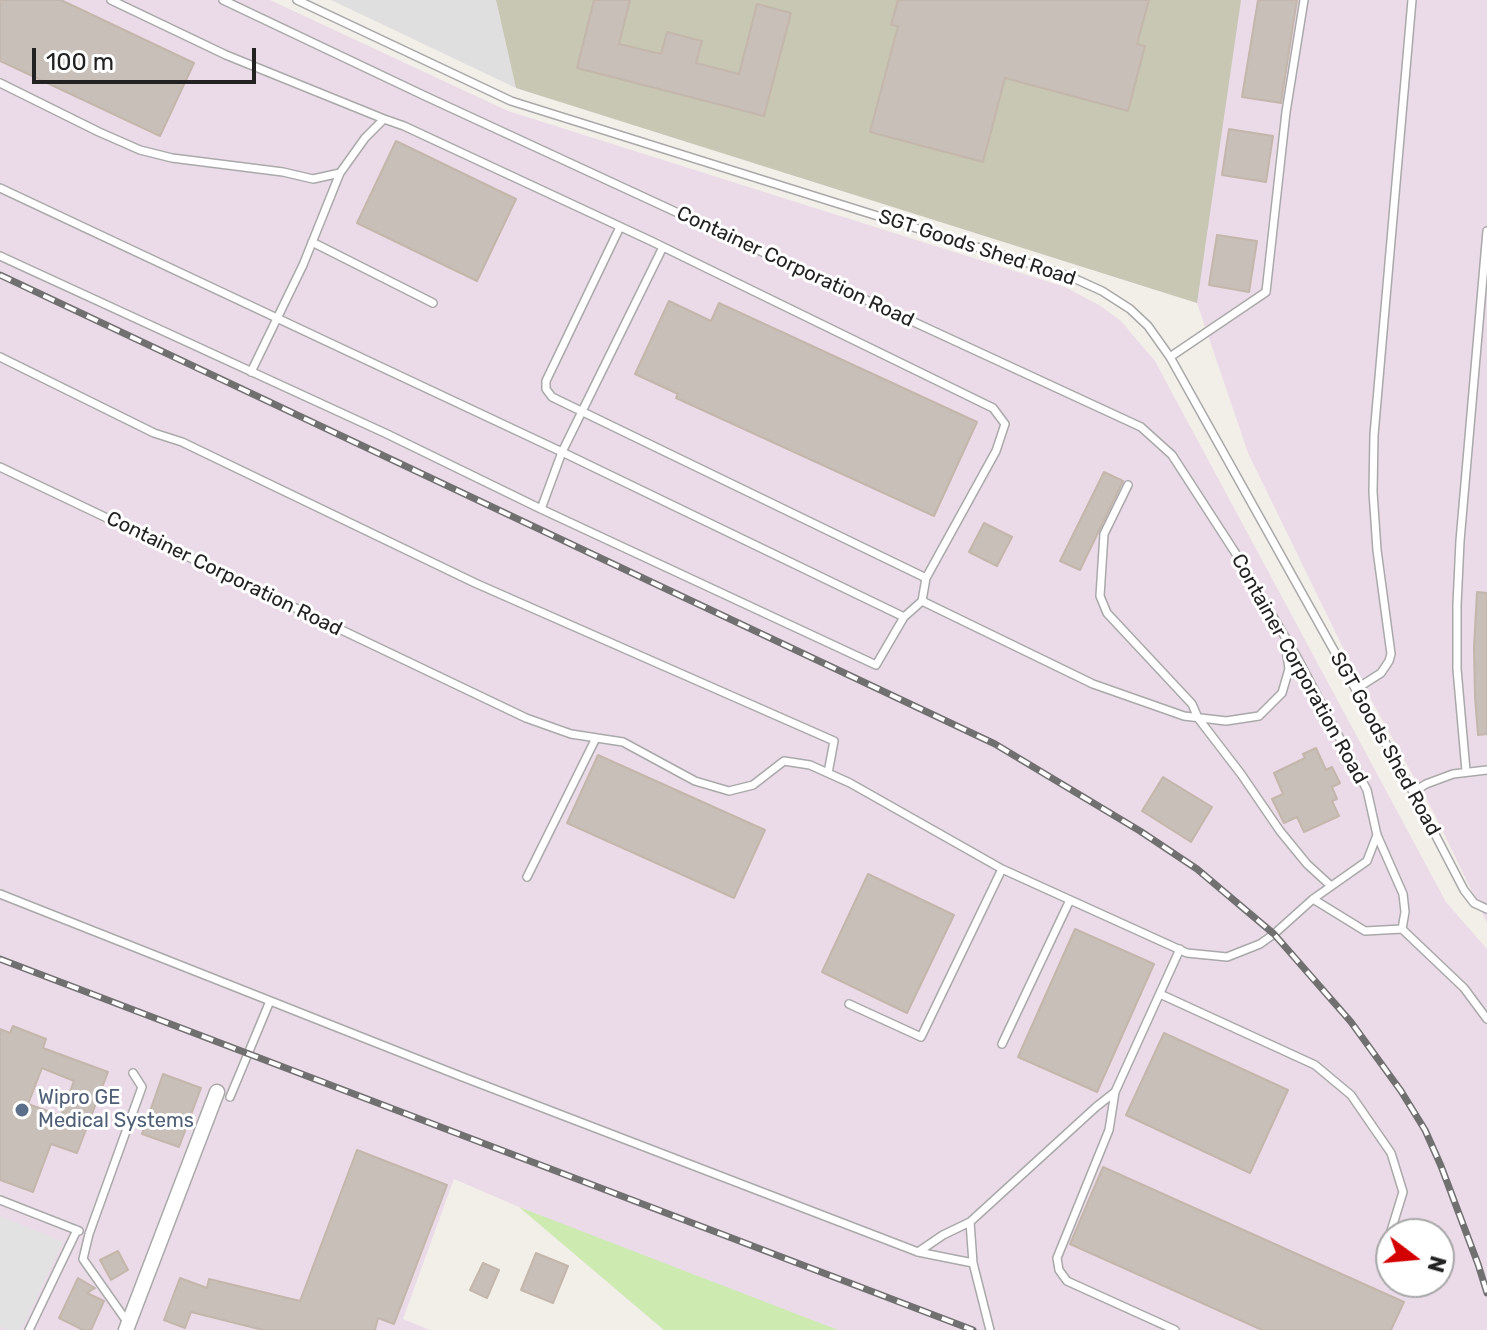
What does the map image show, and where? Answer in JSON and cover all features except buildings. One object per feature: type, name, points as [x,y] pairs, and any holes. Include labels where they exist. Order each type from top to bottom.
[{"type":"street","points":[[127,1326],[223,1094]]},
{"type":"lane","points":[[0,256],[387,434],[876,665],[904,617],[922,601],[926,578],[996,451],[1005,424],[993,408],[663,247],[404,126],[226,55],[111,0]]},
{"type":"lane","name":"Container Corporation Road","points":[[0,467],[526,718],[571,734],[623,742],[695,781],[729,791],[753,785],[784,761],[810,765],[850,783],[1002,869],[1187,953],[1227,957],[1260,944],[1313,899],[1367,861],[1377,835],[1367,790],[1238,557],[1172,455],[1141,427],[223,0]]},
{"type":"lane","name":"SGT Goods Shed Road","points":[[297,0],[511,101],[1077,279],[1130,309],[1148,326],[1170,357],[1413,792],[1464,890],[1474,903],[1487,909]]},
{"type":"lane","points":[[1170,357],[1266,292],[1286,112],[1304,0]]},
{"type":"lane","points":[[1356,689],[1381,673],[1391,654],[1377,550],[1373,492],[1374,435],[1412,0]]},
{"type":"lane","points":[[0,83],[140,150],[172,158],[283,172],[313,179],[340,173]]},
{"type":"lane","points":[[251,372],[312,242],[340,173],[365,138],[384,119]]},
{"type":"lane","points":[[0,188],[562,452],[904,617]]},
{"type":"lane","points":[[620,227],[546,381],[546,389],[552,397],[926,578]]},
{"type":"lane","points":[[1466,771],[1457,669],[1457,605],[1487,231]]},
{"type":"lane","points":[[312,242],[433,303]]},
{"type":"lane","points":[[541,509],[581,411],[663,247]]},
{"type":"lane","points":[[0,357],[154,433],[182,442],[475,583],[834,741],[828,773]]},
{"type":"lane","points":[[1128,485],[1104,534],[1100,596],[1107,613],[1192,704],[1198,718],[1280,831],[1307,864],[1331,886]]},
{"type":"lane","points":[[922,601],[1093,684],[1184,716],[1226,721],[1259,716],[1282,693],[1289,669],[1284,636]]},
{"type":"lane","points":[[527,877],[596,738]]},
{"type":"lane","points":[[1413,792],[1435,780],[1466,771],[1487,770]]},
{"type":"lane","points":[[1377,835],[1403,894],[1405,912],[1402,929]]},
{"type":"lane","points":[[849,1004],[921,1037],[1002,869]]},
{"type":"lane","points":[[0,894],[460,1076],[918,1252],[973,1263]]},
{"type":"lane","points":[[1313,899],[1365,931],[1402,929],[1464,988],[1487,1019]]},
{"type":"lane","points":[[1002,1044],[1070,900]]},
{"type":"lane","points":[[1175,1330],[1067,1281],[1059,1270],[1057,1258],[1109,1130],[1115,1092],[1180,949]]},
{"type":"lane","points":[[1160,994],[1315,1065],[1351,1095],[1391,1153],[1403,1192],[1395,1218]]},
{"type":"lane","points":[[223,1094],[270,1001]]},
{"type":"lane","points":[[127,1326],[83,1259],[89,1234],[142,1087],[133,1073]]},
{"type":"lane","points":[[918,1252],[970,1222],[1115,1092]]},
{"type":"lane","points":[[0,1200],[89,1234]]},
{"type":"lane","points":[[970,1222],[973,1263],[990,1330]]},
{"type":"lane","points":[[29,1330],[77,1230]]},
{"type":"shaded area","points":[[0,0],[270,0],[508,111],[1065,287],[1099,305],[1121,321],[1155,361],[1446,902],[1487,949],[1487,1330],[664,1330],[519,1207],[454,1179],[403,1319],[430,1330],[0,1330]]},
{"type":"shaded area","points":[[331,0],[496,0],[516,88]]},
{"type":"shaded area","points":[[496,0],[1487,0],[1487,923],[1436,817],[1347,656],[1248,453],[1197,303],[516,88]]},
{"type":"shaded area","points":[[496,0],[1241,0],[1197,303],[516,88]]},
{"type":"shaded area","points":[[0,1216],[63,1242],[21,1330],[0,1327]]},
{"type":"green space","points":[[519,1207],[838,1330],[664,1330]]},
{"type":"railway","points":[[0,275],[995,744],[1197,869],[1274,934],[1351,1022],[1401,1091],[1425,1130],[1441,1166],[1487,1293]]},
{"type":"railway","points":[[0,959],[973,1330]]},
{"type":"place","name":"Wipro GE Medical Systems","points":[[22,1110]]}]
